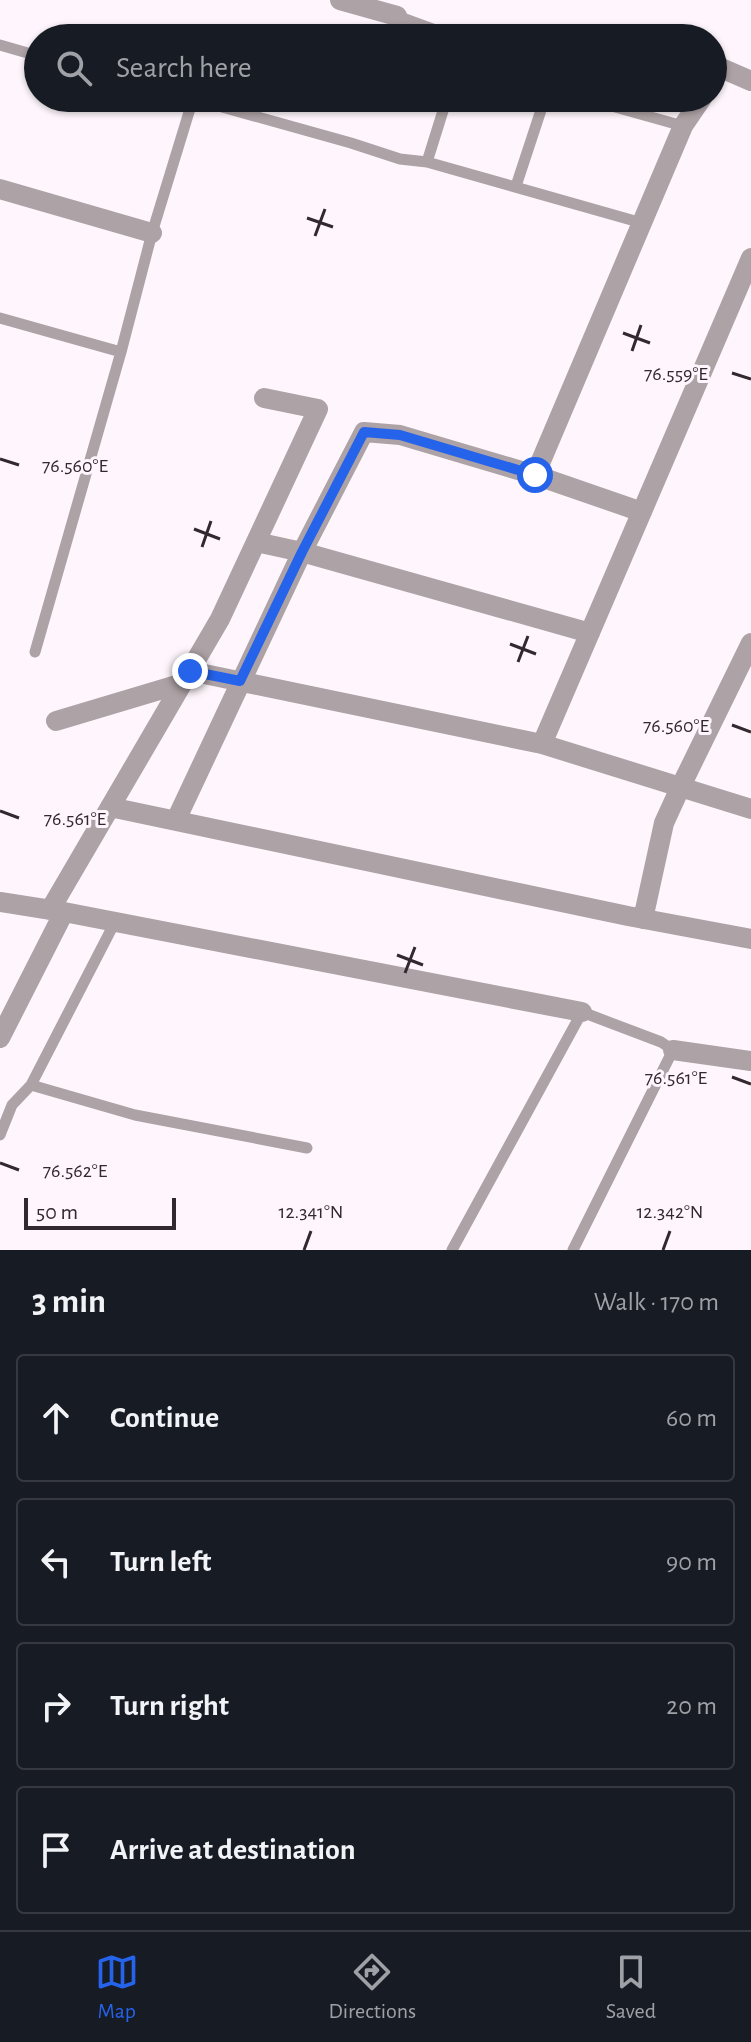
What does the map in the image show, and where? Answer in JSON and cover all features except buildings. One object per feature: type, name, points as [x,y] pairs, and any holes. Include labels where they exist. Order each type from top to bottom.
[{"type":"street","points":[[340,0],[397,16]]},
{"type":"street","points":[[727,75],[751,81]]},
{"type":"street","points":[[535,475],[683,126],[692,112]]},
{"type":"street","points":[[0,189],[152,233]]},
{"type":"street","points":[[542,744],[751,258]]},
{"type":"street","points":[[0,1038],[57,911],[110,807],[220,619],[318,409],[264,398]]},
{"type":"street","points":[[176,820],[302,552],[364,432],[400,435],[535,475],[642,512]]},
{"type":"street","points":[[256,542],[302,552],[590,633]]},
{"type":"street","points":[[643,919],[664,823],[751,643]]},
{"type":"street","points":[[56,721],[187,677],[240,681],[542,744],[751,809]]},
{"type":"street","points":[[110,807],[751,939]]},
{"type":"street","points":[[0,902],[582,1012]]},
{"type":"street","points":[[673,1050],[751,1061]]},
{"type":"lane","points":[[397,16],[419,24]]},
{"type":"lane","points":[[0,45],[24,52]]},
{"type":"lane","points":[[35,652],[188,112]]},
{"type":"lane","points":[[242,112],[400,159],[427,162],[642,223]]},
{"type":"lane","points":[[427,162],[443,112]]},
{"type":"lane","points":[[516,186],[540,112]]},
{"type":"lane","points":[[633,112],[683,126]]},
{"type":"lane","points":[[0,318],[121,352]]},
{"type":"lane","points":[[0,1135],[12,1105],[31,1085],[115,922]]},
{"type":"lane","points":[[452,1250],[582,1012],[661,1042],[673,1050],[573,1250]]},
{"type":"lane","points":[[31,1085],[135,1115],[307,1148]]},
{"type":"route","points":[[190,671],[240,681],[364,432],[400,435],[535,475]]}]
